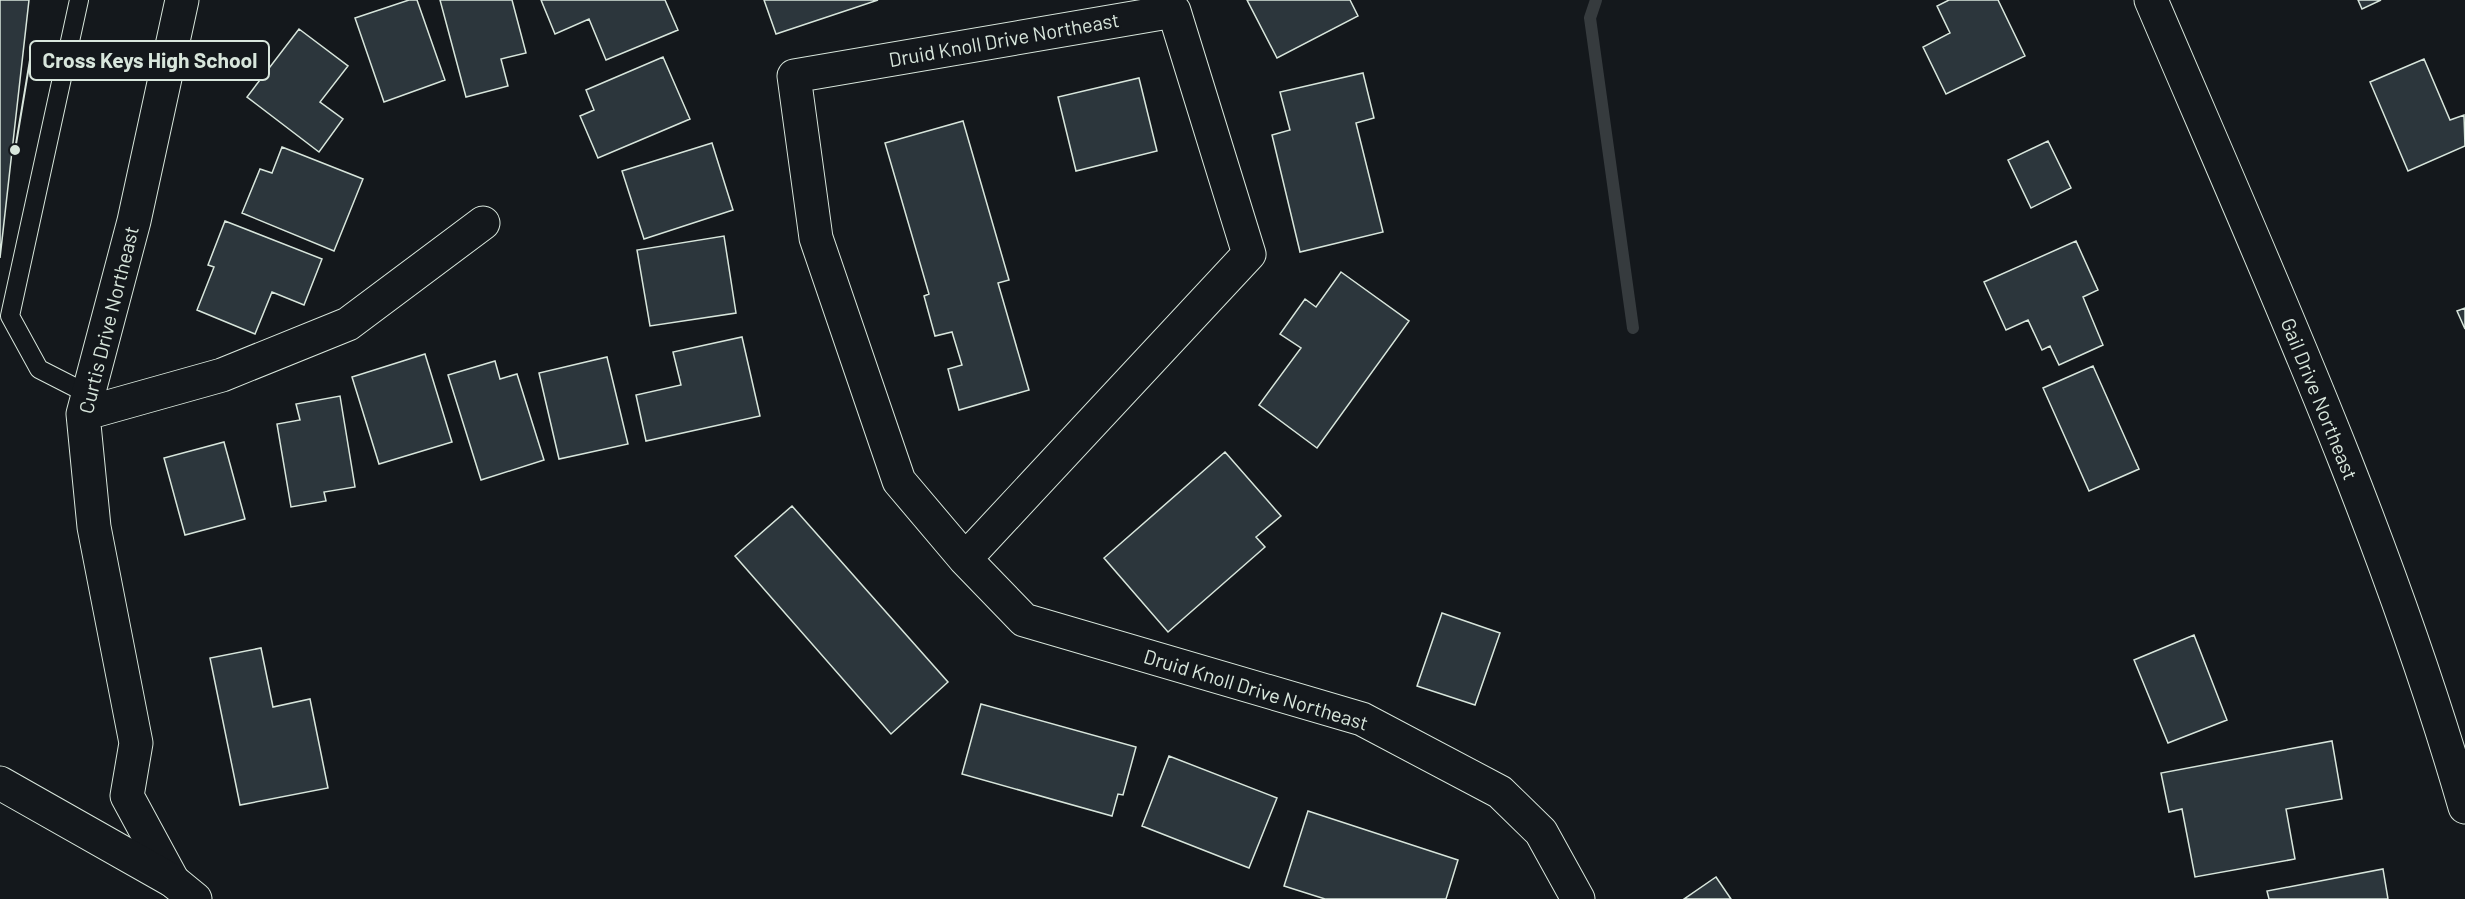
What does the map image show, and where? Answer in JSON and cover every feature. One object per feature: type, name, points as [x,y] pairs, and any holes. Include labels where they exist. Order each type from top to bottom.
[{"type":"street","name":"Curtis Drive Northeast","points":[[182,0],[134,221],[86,404],[94,526],[136,743],[127,796],[184,890]]},
{"type":"street","name":"Gail Drive Northeast","points":[[2151,0],[2331,423],[2439,715],[2465,807]]},
{"type":"street","name":"Druid Knoll Drive Northeast","points":[[965,559],[1249,254],[1172,6],[794,76],[816,238],[899,480],[965,559],[1024,620],[1362,719],[1500,792],[1541,832],[1578,899]]},
{"type":"street","points":[[86,404],[222,375],[348,324],[483,223]]},
{"type":"street","points":[[0,783],[184,890]]},
{"type":"lane","points":[[79,0],[10,316],[39,369],[86,404]]},
{"type":"building","points":[[0,0],[29,0],[0,258]]},
{"type":"building","points":[[409,0],[417,0],[445,80],[384,102],[355,18]]},
{"type":"building","points":[[440,0],[512,0],[526,53],[501,59],[508,86],[466,97]]},
{"type":"building","points":[[541,0],[665,0],[678,30],[606,60],[589,19],[555,34]]},
{"type":"building","points":[[764,0],[878,0],[776,34]]},
{"type":"building","points":[[1247,0],[1350,0],[1358,16],[1277,58]]},
{"type":"building","points":[[1949,0],[1998,0],[2025,56],[1946,94],[1923,47],[1950,33],[1937,6]]},
{"type":"building","points":[[2358,0],[2381,0],[2362,9]]},
{"type":"building","points":[[299,29],[348,66],[320,102],[343,119],[319,152],[247,97]]},
{"type":"building","points":[[663,57],[690,119],[598,158],[580,116],[594,110],[586,90]]},
{"type":"building","points":[[2424,59],[2450,120],[2464,115],[2465,146],[2408,171],[2370,82]]},
{"type":"building","points":[[1363,73],[1374,118],[1356,123],[1383,232],[1300,252],[1272,135],[1290,130],[1280,92]]},
{"type":"building","points":[[1139,78],[1157,151],[1076,171],[1058,97]]},
{"type":"building","points":[[963,121],[1009,280],[998,283],[1029,390],[959,410],[948,369],[962,365],[952,332],[935,336],[924,296],[929,294],[885,143]]},
{"type":"building","points":[[2048,141],[2071,188],[2031,208],[2008,160]]},
{"type":"building","points":[[712,143],[733,210],[644,239],[622,171]]},
{"type":"building","points":[[282,147],[363,179],[334,251],[242,213],[260,169],[272,173]]},
{"type":"building","points":[[225,221],[322,259],[304,305],[272,292],[255,334],[197,310],[214,267],[208,265]]},
{"type":"building","points":[[724,236],[736,313],[650,326],[637,250]]},
{"type":"building","points":[[2076,241],[2098,290],[2083,297],[2103,345],[2059,365],[2050,346],[2042,350],[2028,320],[2006,330],[1984,282]]},
{"type":"building","points":[[1341,272],[1409,321],[1317,448],[1259,405],[1301,348],[1280,334],[1305,299],[1316,307]]},
{"type":"building","points":[[2465,308],[2465,329],[2457,311]]},
{"type":"building","points":[[742,337],[760,416],[646,441],[636,395],[681,385],[673,352]]},
{"type":"building","points":[[425,354],[452,442],[379,464],[352,377]]},
{"type":"building","points":[[607,357],[628,444],[559,459],[539,373]]},
{"type":"building","points":[[495,361],[500,379],[517,374],[544,460],[481,480],[448,375]]},
{"type":"building","points":[[2093,366],[2139,469],[2089,491],[2043,388]]},
{"type":"building","points":[[340,396],[355,487],[324,492],[326,501],[291,507],[277,424],[300,420],[296,404]]},
{"type":"building","points":[[224,442],[245,519],[185,535],[164,458]]},
{"type":"building","points":[[1225,452],[1281,516],[1256,537],[1265,547],[1168,632],[1104,558]]},
{"type":"building","points":[[792,506],[948,682],[891,734],[735,556]]},
{"type":"building","points":[[1442,613],[1500,633],[1475,705],[1417,686]]},
{"type":"building","points":[[2194,635],[2227,720],[2168,743],[2134,660]]},
{"type":"building","points":[[261,648],[273,707],[310,699],[328,788],[240,805],[210,658]]},
{"type":"building","points":[[981,704],[1136,747],[1123,795],[1118,794],[1112,816],[962,774]]},
{"type":"building","points":[[2332,741],[2342,799],[2286,809],[2295,859],[2195,877],[2182,809],[2169,812],[2161,773]]},
{"type":"building","points":[[1169,756],[1277,798],[1249,868],[1142,826]]},
{"type":"building","points":[[1308,811],[1458,860],[1446,899],[1325,899],[1284,886]]},
{"type":"building","points":[[2383,869],[2388,899],[2269,899],[2267,891]]},
{"type":"building","points":[[1716,877],[1731,899],[1684,899]]},
{"type":"waterway","points":[[1596,0],[1590,18],[1633,328]]},
{"type":"place","name":"Cross Keys High School","points":[[15,150]]}]
